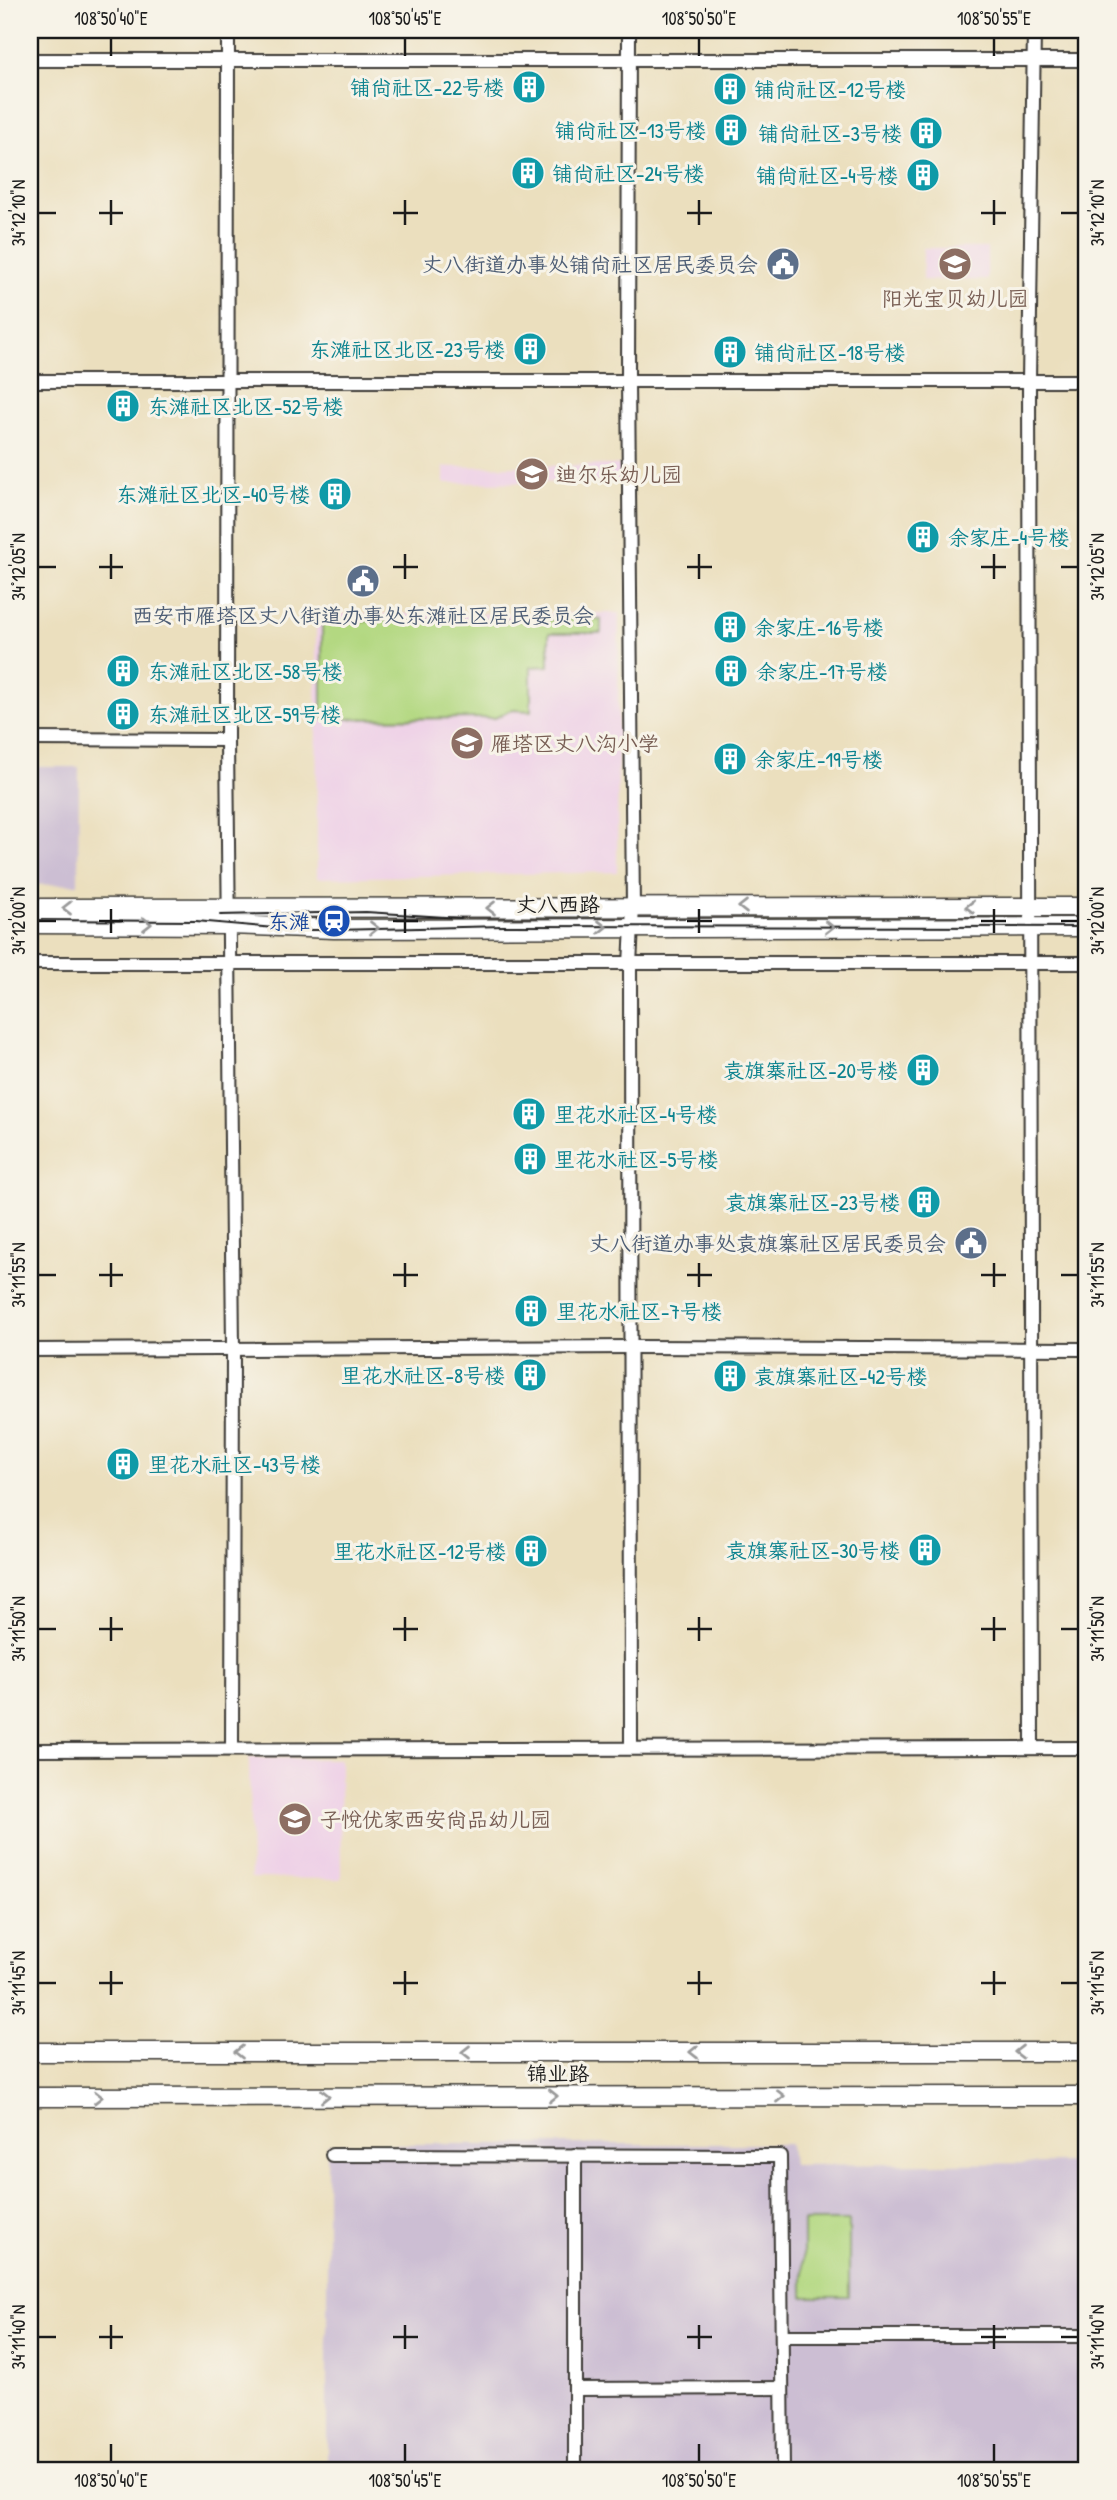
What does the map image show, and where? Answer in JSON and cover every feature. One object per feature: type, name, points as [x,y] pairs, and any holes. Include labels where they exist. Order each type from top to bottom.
[{"type":"main road","name":"丈八西路","points":[[30,924],[229,916],[633,907],[1087,907]]},
{"type":"main road","name":"丈八西路","points":[[30,908],[229,916],[334,929],[632,926],[1087,927]]},
{"type":"main road","name":"锦业路","points":[[30,2052],[1087,2052]]},
{"type":"main road","name":"锦业路","points":[[30,2097],[1087,2095]]},
{"type":"street","points":[[228,30],[227,740],[233,1348],[232,1749]]},
{"type":"street","points":[[629,30],[628,380],[633,907],[630,964],[631,1747]]},
{"type":"street","points":[[1032,1748],[1028,381],[1034,30]]},
{"type":"street","points":[[30,60],[1087,61]]},
{"type":"street","points":[[30,381],[1087,381]]},
{"type":"street","points":[[30,739],[227,740]]},
{"type":"street","points":[[30,964],[1087,963]]},
{"type":"street","points":[[30,1350],[632,1347],[1087,1349]]},
{"type":"street","points":[[30,1750],[1087,1748]]},
{"type":"street","points":[[332,2155],[780,2155],[783,2470]]},
{"type":"street","points":[[575,2155],[575,2470]]},
{"type":"street","points":[[782,2336],[1087,2336]]},
{"type":"street","points":[[575,2389],[782,2388]]},
{"type":"shaded area","name":"阳光宝贝幼儿园","points":[[923,248],[987,248],[987,280],[923,280]]},
{"type":"shaded area","name":"迪尔乐幼儿园","points":[[620,465],[620,482],[444,483],[444,467]]},
{"type":"shaded area","name":"雁塔区丈八沟小学","points":[[619,613],[617,872],[317,878],[316,614]]},
{"type":"shaded area","points":[[30,767],[79,767],[78,884],[30,885]]},
{"type":"shaded area","name":"子悦优家西安尚品幼儿园","points":[[249,1758],[340,1759],[341,1879],[251,1878]]},
{"type":"shaded area","points":[[327,2144],[790,2144],[792,2165],[1087,2163],[1087,2470],[327,2470]]},
{"type":"green space","points":[[601,619],[601,633],[549,633],[549,666],[531,667],[531,711],[511,710],[495,718],[322,719],[322,621]]},
{"type":"green space","points":[[803,2221],[849,2221],[849,2297],[803,2297]]},
{"type":"tram line","points":[[220,915],[366,912],[461,918]]},
{"type":"tram line","points":[[30,920],[196,921],[297,930],[504,926],[1087,927]]},
{"type":"place","name":"铺尚社区-22号楼","points":[[529,87]]},
{"type":"place","name":"铺尚社区-12号楼","points":[[730,89]]},
{"type":"place","name":"铺尚社区-13号楼","points":[[731,130]]},
{"type":"place","name":"铺尚社区-3号楼","points":[[926,133]]},
{"type":"place","name":"铺尚社区-24号楼","points":[[528,173]]},
{"type":"place","name":"铺尚社区-4号楼","points":[[923,175]]},
{"type":"place","name":"丈八街道办事处铺尚社区居民委员会","points":[[783,264]]},
{"type":"place","name":"阳光宝贝幼儿园","points":[[955,264]]},
{"type":"place","name":"东滩社区北区-23号楼","points":[[530,349]]},
{"type":"place","name":"铺尚社区-18号楼","points":[[730,352]]},
{"type":"place","name":"东滩社区北区-52号楼","points":[[123,406]]},
{"type":"place","name":"迪尔乐幼儿园","points":[[532,474]]},
{"type":"place","name":"东滩社区北区-40号楼","points":[[335,494]]},
{"type":"place","name":"余家庄-4号楼","points":[[923,537]]},
{"type":"place","name":"西安市雁塔区丈八街道办事处东滩社区居民委员会","points":[[363,581]]},
{"type":"place","name":"余家庄-16号楼","points":[[730,627]]},
{"type":"place","name":"东滩社区北区-58号楼","points":[[123,671]]},
{"type":"place","name":"余家庄-17号楼","points":[[731,671]]},
{"type":"place","name":"东滩社区北区-59号楼","points":[[123,714]]},
{"type":"place","name":"雁塔区丈八沟小学","points":[[467,743]]},
{"type":"place","name":"余家庄-19号楼","points":[[730,759]]},
{"type":"place","name":"东滩","points":[[334,921]]},
{"type":"place","name":"袁旗寨社区-20号楼","points":[[923,1070]]},
{"type":"place","name":"里花水社区-4号楼","points":[[529,1114]]},
{"type":"place","name":"里花水社区-5号楼","points":[[530,1159]]},
{"type":"place","name":"袁旗寨社区-23号楼","points":[[924,1202]]},
{"type":"place","name":"丈八街道办事处袁旗寨社区居民委员会","points":[[971,1243]]},
{"type":"place","name":"里花水社区-7号楼","points":[[531,1311]]},
{"type":"place","name":"里花水社区-8号楼","points":[[530,1375]]},
{"type":"place","name":"袁旗寨社区-42号楼","points":[[730,1376]]},
{"type":"place","name":"里花水社区-43号楼","points":[[123,1464]]},
{"type":"place","name":"袁旗寨社区-30号楼","points":[[925,1550]]},
{"type":"place","name":"里花水社区-12号楼","points":[[531,1551]]},
{"type":"place","name":"子悦优家西安尚品幼儿园","points":[[295,1819]]}]
